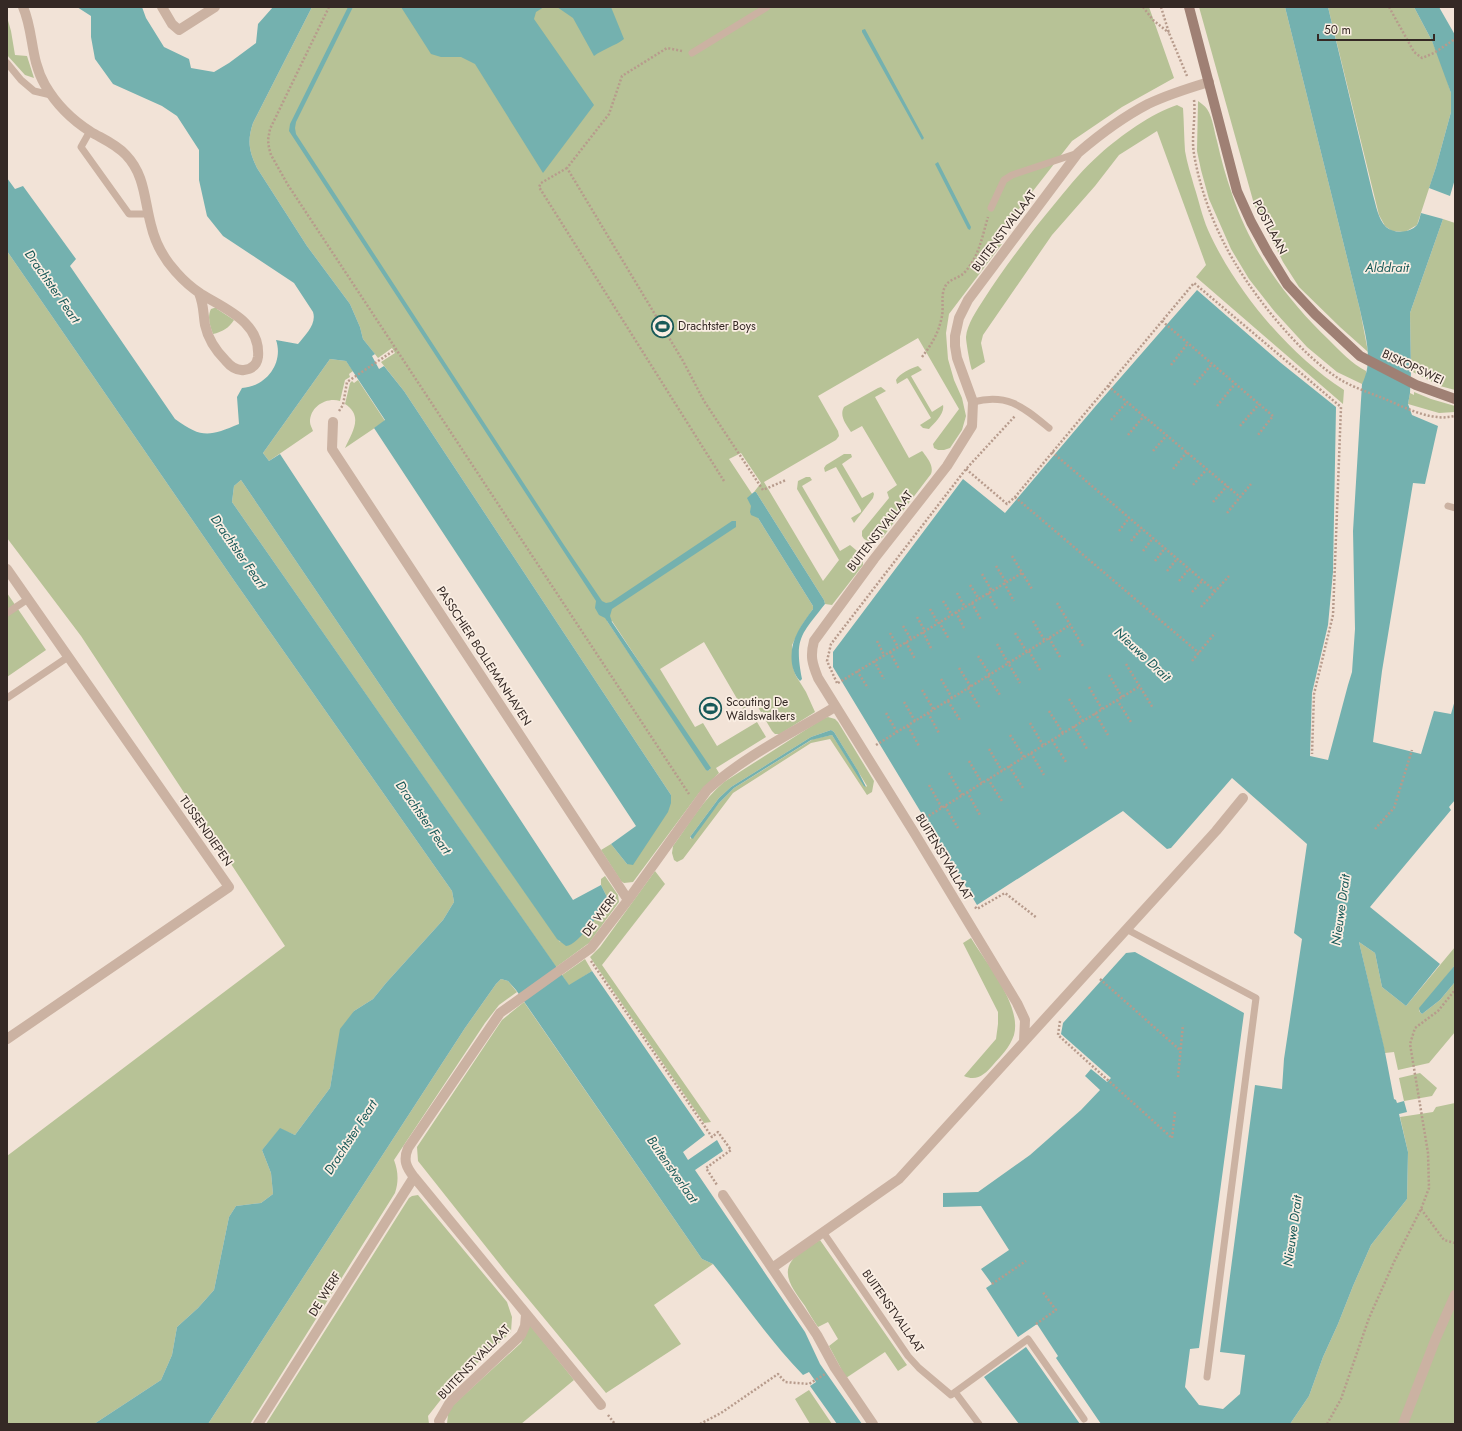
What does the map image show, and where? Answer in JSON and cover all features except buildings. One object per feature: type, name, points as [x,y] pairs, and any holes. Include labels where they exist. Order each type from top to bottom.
[{"type":"street","points":[[23,7],[27,18],[36,65],[51,94],[71,118],[118,147],[134,164],[143,184],[148,214],[155,238],[166,260],[187,283],[199,293],[228,308],[247,325],[256,341],[257,347],[257,361],[253,367],[246,370],[238,370],[228,364],[218,353],[208,336],[205,326],[204,308],[199,293]]},
{"type":"street","points":[[162,7],[172,24],[179,30],[215,7]]},
{"type":"street","name":"POSTLAAN","points":[[1189,7],[1237,191],[1254,228],[1287,284],[1315,314],[1360,356]]},
{"type":"street","points":[[1191,87],[1209,82]]},
{"type":"street","name":"BUITENSTVALLAAT","points":[[1024,1041],[1025,1020],[1017,1003],[915,834],[818,678],[812,664],[811,652],[814,641],[874,560],[947,466],[972,426],[973,402],[957,358],[955,346],[955,336],[959,318],[968,300],[1078,153],[1098,136],[1148,104],[1191,87]]},
{"type":"street","name":"BISKOPSWEI","points":[[1360,356],[1416,385],[1455,399]]},
{"type":"street","name":"PASSCHIER BOLLEMANHAVEN","points":[[333,422],[332,449],[628,900]]},
{"type":"street","name":"TUSSENDIEPEN","points":[[7,569],[229,887],[7,1039]]},
{"type":"street","name":"DE WERF","points":[[526,1315],[408,1170],[404,1160],[408,1148],[500,1013],[591,948],[628,900],[707,790],[721,777],[835,706]]},
{"type":"street","points":[[772,1268],[899,1179],[1126,930],[1243,798]]},
{"type":"street","name":"DE WERF","points":[[258,1424],[414,1177]]},
{"type":"street","points":[[723,1195],[818,1335],[835,1368],[873,1424]]},
{"type":"street","points":[[1403,1424],[1436,1338],[1455,1295]]},
{"type":"street","points":[[526,1315],[601,1405]]},
{"type":"street","name":"BUITENSTVALLAAT","points":[[440,1424],[439,1421],[450,1402],[521,1335],[525,1326],[526,1315]]},
{"type":"lane","points":[[692,53],[767,7]]},
{"type":"lane","points":[[7,62],[21,80],[34,91],[51,94]]},
{"type":"lane","points":[[90,131],[82,147],[129,214],[148,214]]},
{"type":"lane","points":[[991,208],[1004,180],[1012,174],[1078,153]]},
{"type":"lane","points":[[973,402],[1000,398],[1023,407],[1049,428]]},
{"type":"lane","points":[[7,613],[28,599]]},
{"type":"lane","points":[[7,698],[68,657]]},
{"type":"lane","points":[[1126,930],[1256,998],[1207,1377]]},
{"type":"lane","name":"BUITENSTVALLAAT","points":[[823,1232],[908,1356],[919,1368],[951,1396],[955,1392]]},
{"type":"lane","points":[[978,1424],[955,1392],[1028,1339],[1084,1419]]},
{"type":"path","points":[[329,7],[270,129],[268,140],[271,155],[288,185],[696,806]]},
{"type":"path","points":[[1143,7],[1153,20],[1169,33]]},
{"type":"path","points":[[1161,7],[1169,33],[1191,87],[1195,110],[1193,141],[1194,155],[1210,212],[1224,244],[1260,299],[1292,337],[1314,359],[1340,379],[1418,412],[1437,417],[1455,416]]},
{"type":"path","points":[[1389,7],[1414,52],[1422,58],[1434,53],[1455,39]]},
{"type":"path","points":[[692,53],[667,48],[622,76],[609,114],[567,168],[541,182],[539,187],[724,481]]},
{"type":"path","points":[[567,168],[683,361],[704,401],[763,490],[786,480]]},
{"type":"path","points":[[922,357],[933,343],[942,315],[943,293],[946,285],[952,279],[963,274],[973,262],[981,244],[991,208]]},
{"type":"path","points":[[966,469],[1007,504],[1015,497],[1194,283],[1341,407],[1333,615],[1314,694],[1312,754]]},
{"type":"path","points":[[1162,321],[1273,416],[1258,435]]},
{"type":"path","points":[[1170,365],[1188,343]]},
{"type":"path","points":[[333,422],[343,405],[348,382],[396,349]]},
{"type":"path","points":[[1194,385],[1212,364]]},
{"type":"path","points":[[1217,406],[1235,384]]},
{"type":"path","points":[[1108,386],[1240,497]]},
{"type":"path","points":[[1111,420],[1127,402]]},
{"type":"path","points":[[1240,426],[1259,404]]},
{"type":"path","points":[[841,689],[827,661],[831,644],[966,469],[1023,407]]},
{"type":"path","points":[[1128,435],[1144,416]]},
{"type":"path","points":[[1153,452],[1167,435]]},
{"type":"path","points":[[1052,452],[1216,591]]},
{"type":"path","points":[[1173,469],[1187,452]]},
{"type":"path","points":[[1193,486],[1207,469]]},
{"type":"path","points":[[1227,513],[1252,484]]},
{"type":"path","points":[[1214,502],[1227,486]]},
{"type":"path","points":[[1015,497],[1199,653]]},
{"type":"path","points":[[1119,531],[1130,518]]},
{"type":"path","points":[[1131,541],[1142,528]]},
{"type":"path","points":[[1143,551],[1153,538]]},
{"type":"path","points":[[1155,561],[1165,548]]},
{"type":"path","points":[[1012,556],[1032,589]]},
{"type":"path","points":[[1167,571],[1177,558]]},
{"type":"path","points":[[996,566],[1014,601]]},
{"type":"path","points":[[1179,582],[1189,569]]},
{"type":"path","points":[[838,683],[1022,573]]},
{"type":"path","points":[[982,574],[992,591]]},
{"type":"path","points":[[1201,607],[1229,576]]},
{"type":"path","points":[[1192,592],[1203,580]]},
{"type":"path","points":[[970,585],[979,599]]},
{"type":"path","points":[[957,593],[965,607]]},
{"type":"path","points":[[988,593],[998,610]]},
{"type":"path","points":[[943,601],[952,615]]},
{"type":"path","points":[[972,603],[981,620]]},
{"type":"path","points":[[1057,603],[1083,646]]},
{"type":"path","points":[[930,609],[949,640]]},
{"type":"path","points":[[956,612],[965,630]]},
{"type":"path","points":[[917,617],[932,650]]},
{"type":"path","points":[[1033,621],[1045,641]]},
{"type":"path","points":[[872,739],[876,745],[1070,625]]},
{"type":"path","points":[[903,626],[911,639]]},
{"type":"path","points":[[890,633],[898,647]]},
{"type":"path","points":[[1015,633],[1040,670]]},
{"type":"path","points":[[1192,661],[1215,633]]},
{"type":"path","points":[[1049,638],[1060,657]]},
{"type":"path","points":[[877,641],[884,655]]},
{"type":"path","points":[[906,642],[915,660]]},
{"type":"path","points":[[996,644],[1020,682]]},
{"type":"path","points":[[890,652],[899,669]]},
{"type":"path","points":[[978,656],[1000,695]]},
{"type":"path","points":[[874,662],[884,679]]},
{"type":"path","points":[[1126,664],[1153,708]]},
{"type":"path","points":[[959,668],[980,708]]},
{"type":"path","points":[[857,671],[868,688]]},
{"type":"path","points":[[1109,675],[1122,697]]},
{"type":"path","points":[[941,679],[952,698]]},
{"type":"path","points":[[922,820],[1140,686]]},
{"type":"path","points":[[1089,687],[1102,709]]},
{"type":"path","points":[[922,690],[934,710]]},
{"type":"path","points":[[1069,699],[1082,721]]},
{"type":"path","points":[[1117,700],[1131,722]]},
{"type":"path","points":[[948,701],[960,720]]},
{"type":"path","points":[[904,702],[915,721]]},
{"type":"path","points":[[1049,711],[1063,733]]},
{"type":"path","points":[[886,713],[897,732]]},
{"type":"path","points":[[928,713],[939,733]]},
{"type":"path","points":[[1095,713],[1108,736]]},
{"type":"path","points":[[1030,723],[1043,745]]},
{"type":"path","points":[[908,726],[919,746]]},
{"type":"path","points":[[1074,726],[1087,749]]},
{"type":"path","points":[[1010,735],[1024,757]]},
{"type":"path","points":[[1052,740],[1066,762]]},
{"type":"path","points":[[989,749],[1002,771]]},
{"type":"path","points":[[1375,829],[1394,808],[1412,750]]},
{"type":"path","points":[[1031,753],[1044,775]]},
{"type":"path","points":[[969,761],[982,783]]},
{"type":"path","points":[[1010,766],[1023,788]]},
{"type":"path","points":[[949,773],[962,795]]},
{"type":"path","points":[[988,779],[1002,801]]},
{"type":"path","points":[[929,786],[958,828]]},
{"type":"path","points":[[967,792],[980,815]]},
{"type":"path","points":[[918,813],[926,826]]},
{"type":"path","points":[[973,903],[977,909],[1005,893],[1037,918]]},
{"type":"path","points":[[585,953],[712,1137],[718,1132],[731,1150],[706,1168],[723,1195]]},
{"type":"path","points":[[1095,984],[1104,974]]},
{"type":"path","points":[[1100,979],[1180,1050]]},
{"type":"path","points":[[1327,1424],[1341,1399],[1375,1304],[1394,1262],[1421,1209],[1429,1188],[1428,1153],[1410,1044],[1415,1028],[1438,1011],[1455,990]]},
{"type":"path","points":[[1065,1016],[1060,1021],[1058,1035],[1172,1138],[1175,1112]]},
{"type":"path","points":[[1178,1077],[1183,1025]]},
{"type":"path","points":[[1421,1209],[1444,1240],[1455,1243]]},
{"type":"path","points":[[992,1284],[1026,1261]]},
{"type":"path","points":[[1036,1324],[1056,1310],[1042,1291]]},
{"type":"path","points":[[700,1424],[721,1413],[778,1374],[784,1382],[809,1384],[828,1372]]},
{"type":"green space","name":"Drachtster Boys","points":[[312,7],[1149,7],[1174,78],[1122,107],[1072,141],[1001,232],[1002,244],[949,314],[946,333],[948,359],[954,380],[962,398],[966,416],[962,430],[950,448],[938,450],[934,448],[933,444],[959,409],[918,338],[818,396],[838,431],[839,436],[836,440],[764,482],[823,581],[839,560],[797,489],[798,481],[806,477],[810,477],[812,480],[802,486],[840,551],[850,545],[862,555],[863,565],[832,605],[825,604],[824,600],[756,492],[754,492],[761,483],[741,453],[729,459],[764,512],[758,518],[813,606],[813,609],[802,625],[792,645],[793,668],[815,712],[780,734],[775,734],[755,702],[743,709],[704,642],[660,669],[695,727],[703,723],[717,746],[757,722],[766,737],[716,768],[719,773],[699,793],[633,882],[624,883],[621,881],[601,850],[611,844],[627,864],[671,795],[404,391],[381,362],[395,353],[392,348],[378,358],[363,339],[360,327],[350,304],[307,246],[257,168],[250,146],[250,135],[253,123]],"holes":[[[607,621],[612,621],[710,769],[708,771]]]},
{"type":"green space","points":[[1199,7],[1285,7],[1360,310],[1368,352],[1299,287],[1283,262],[1254,204]]},
{"type":"green space","points":[[1328,7],[1414,7],[1432,41],[1442,65],[1451,93],[1451,112],[1436,167],[1417,225],[1405,232],[1392,231],[1385,226],[1379,215]]},
{"type":"green space","points":[[7,17],[15,55],[27,56],[34,78],[25,75],[7,55]]},
{"type":"green space","points":[[1198,101],[1206,108],[1211,116],[1232,194],[1249,235],[1260,254],[1284,291],[1298,308],[1346,357],[1366,371],[1366,377],[1362,384],[1337,372],[1307,347],[1275,312],[1249,279],[1231,249],[1209,199],[1201,170],[1197,151]]},
{"type":"green space","points":[[1177,105],[1183,108],[1185,151],[1194,186],[1206,225],[1219,253],[1248,298],[1284,340],[1323,376],[1344,390],[1343,404],[1196,277],[1206,265],[1157,131],[1119,155],[1095,186],[1052,235],[983,335],[981,343],[985,362],[972,370],[966,337],[970,322],[992,286],[1028,237],[1072,183],[1100,154],[1147,119]]},
{"type":"green space","points":[[1443,219],[1455,223],[1455,390],[1440,386],[1411,371],[1410,313]]},
{"type":"green space","points":[[7,251],[233,579],[452,891],[454,902],[443,920],[373,999],[354,1011],[334,1065],[330,1088],[295,1135],[280,1129],[262,1150],[271,1173],[273,1194],[261,1203],[236,1206],[229,1217],[214,1290],[198,1308],[177,1327],[172,1355],[161,1380],[94,1424],[7,1424],[7,1156],[285,946],[81,636],[7,538]]},
{"type":"green space","points":[[217,308],[234,320],[225,329],[213,334],[209,315],[211,309]]},
{"type":"green space","points":[[330,359],[346,361],[353,371],[349,374],[350,377],[345,380],[340,401],[330,400],[316,407],[311,416],[310,422],[313,431],[269,461],[263,453]]},
{"type":"green space","points":[[918,366],[922,370],[911,376],[932,412],[943,405],[941,415],[929,429],[923,428],[920,425],[931,418],[908,379],[907,378],[897,384],[896,380],[912,368]]},
{"type":"green space","points":[[358,380],[385,421],[345,448],[353,431],[355,419],[351,409],[345,404],[350,383],[352,381],[354,383]]},
{"type":"green space","points":[[881,387],[886,391],[875,397],[909,458],[922,451],[930,463],[932,471],[883,537],[872,541],[864,539],[862,536],[862,531],[889,498],[887,492],[897,485],[862,426],[851,432],[842,414],[844,407]]},
{"type":"green space","points":[[1414,392],[1455,406],[1455,412],[1439,413],[1408,404],[1410,393],[1414,395]]},
{"type":"green space","points":[[844,454],[851,454],[852,457],[842,464],[862,498],[873,492],[874,494],[873,498],[854,523],[851,518],[861,512],[861,510],[836,467],[825,472],[824,468],[826,465]]},
{"type":"green space","points":[[241,480],[397,710],[560,942],[608,899],[601,885],[601,879],[605,876],[618,895],[619,902],[589,943],[556,967],[232,502],[234,486]]},
{"type":"green space","points":[[7,593],[46,650],[7,677]]},
{"type":"green space","points":[[828,717],[835,719],[838,722],[874,781],[872,792],[867,795],[830,739],[811,743],[733,793],[683,859],[677,862],[674,860],[672,853],[673,846],[709,796],[716,789],[724,782],[824,718]],"holes":[[[831,730],[834,732],[867,786],[866,787],[832,735],[813,739],[734,788],[719,803],[690,839],[719,798],[731,787],[811,737]]]},
{"type":"green space","points":[[655,871],[665,884],[602,965],[711,1122],[704,1123],[590,957],[600,947]]},
{"type":"green space","points":[[971,938],[1008,998],[1013,1011],[1015,1023],[1014,1035],[1005,1051],[987,1071],[977,1078],[969,1078],[964,1076],[996,1039],[998,1012],[963,943]]},
{"type":"green space","points":[[1359,942],[1375,953],[1382,987],[1406,1006],[1455,947],[1455,965],[1419,1011],[1422,1014],[1440,1000],[1455,982],[1455,1032],[1429,1063],[1398,1070],[1394,1052],[1385,1053]]},
{"type":"green space","points":[[585,959],[592,971],[569,986],[562,975]]},
{"type":"green space","points":[[501,979],[508,981],[517,992],[499,1005],[485,1023],[394,1160],[398,1176],[395,1193],[250,1424],[208,1424],[465,1028]]},
{"type":"green space","points":[[524,1002],[702,1259],[713,1264],[654,1305],[681,1344],[606,1393],[506,1272],[418,1161],[417,1147],[502,1020]]},
{"type":"green space","points":[[1420,1073],[1437,1088],[1432,1096],[1404,1101],[1399,1078]]},
{"type":"green space","points":[[1455,1103],[1455,1424],[1290,1424],[1309,1396],[1323,1357],[1371,1245],[1407,1199],[1408,1152],[1400,1117],[1433,1112],[1436,1107]]},
{"type":"green space","points":[[418,1195],[507,1302],[512,1317],[511,1332],[450,1388],[428,1416],[429,1424],[266,1424],[409,1198]]},
{"type":"green space","points":[[820,1240],[907,1365],[898,1371],[885,1352],[846,1378],[829,1346],[838,1339],[828,1322],[818,1327],[794,1291],[788,1274],[788,1268],[791,1262],[800,1252]]},
{"type":"green space","points":[[530,1325],[574,1380],[521,1424],[447,1424],[448,1414],[451,1407],[521,1343]]},
{"type":"green space","points":[[809,1390],[832,1424],[810,1424],[795,1399]]},
{"type":"water","points":[[77,7],[142,7],[146,18],[164,47],[189,59],[191,68],[214,72],[256,43],[258,24],[273,7],[312,7],[253,123],[250,135],[252,156],[257,168],[307,246],[350,304],[360,327],[363,339],[375,354],[372,356],[379,369],[384,366],[404,391],[671,795],[671,803],[668,812],[633,865],[627,864],[611,844],[636,826],[374,428],[385,420],[346,361],[330,359],[263,453],[269,461],[280,454],[573,900],[601,885],[608,899],[590,926],[577,940],[566,946],[557,939],[397,710],[241,480],[234,486],[232,502],[569,985],[592,971],[705,1135],[683,1152],[688,1160],[717,1140],[723,1151],[695,1170],[805,1332],[820,1364],[862,1424],[837,1424],[810,1386],[816,1382],[809,1372],[803,1375],[768,1335],[713,1264],[702,1259],[516,990],[508,981],[501,979],[465,1028],[208,1424],[94,1424],[161,1380],[172,1355],[177,1327],[198,1308],[214,1290],[229,1217],[236,1206],[261,1203],[273,1194],[271,1173],[262,1150],[280,1128],[295,1135],[330,1088],[340,1029],[354,1011],[373,999],[443,920],[454,902],[452,891],[233,579],[7,251],[7,178],[15,189],[23,186],[76,259],[70,266],[175,419],[199,433],[213,433],[239,424],[237,397],[242,388],[251,387],[259,383],[271,372],[277,357],[278,349],[276,340],[298,344],[312,325],[314,316],[313,312],[294,283],[223,236],[207,216],[199,180],[199,150],[177,116],[162,106],[113,84],[95,59],[91,37],[91,16]]},
{"type":"water","points":[[348,7],[353,7],[296,122],[296,134],[602,601],[606,603],[611,602],[732,521],[736,521],[736,527],[612,609],[610,616],[612,622],[711,768],[708,771],[605,618],[599,615],[595,608],[596,601],[289,131],[290,124]]},
{"type":"water","points":[[401,7],[544,7],[536,12],[534,19],[594,105],[543,173],[475,64],[461,57],[441,57],[431,54]]},
{"type":"water","points":[[557,7],[611,7],[624,39],[594,56],[573,18]]},
{"type":"water","points":[[1285,7],[1328,7],[1373,195],[1383,224],[1393,231],[1402,232],[1410,230],[1417,225],[1421,213],[1443,219],[1410,313],[1411,371],[1408,404],[1412,415],[1438,426],[1425,484],[1413,483],[1382,671],[1373,742],[1421,754],[1434,711],[1451,714],[1455,700],[1455,800],[1449,807],[1451,810],[1370,907],[1440,964],[1406,1006],[1382,987],[1375,953],[1359,942],[1384,1047],[1394,1099],[1397,1103],[1404,1101],[1407,1112],[1399,1114],[1408,1152],[1407,1199],[1371,1245],[1323,1357],[1309,1396],[1290,1424],[1101,1424],[1056,1358],[1058,1356],[1037,1324],[1018,1337],[986,1288],[992,1284],[981,1269],[1009,1250],[981,1206],[943,1207],[943,1193],[978,1192],[1030,1155],[1081,1110],[1100,1090],[1085,1076],[1091,1069],[1107,1082],[1111,1078],[1061,1034],[1063,1023],[1126,953],[1135,952],[1244,1013],[1199,1348],[1190,1349],[1185,1387],[1199,1405],[1223,1409],[1240,1394],[1245,1355],[1220,1352],[1255,1085],[1282,1089],[1284,1059],[1302,939],[1294,933],[1307,844],[1232,778],[1171,848],[1167,849],[1123,811],[977,905],[833,667],[833,652],[963,479],[1005,513],[1197,290],[1281,363],[1336,407],[1333,572],[1328,625],[1312,693],[1310,756],[1328,760],[1352,672],[1355,629],[1353,531],[1362,384],[1366,375],[1368,357],[1366,338],[1360,310]]},
{"type":"water","points":[[1414,7],[1439,7],[1455,35],[1455,179],[1450,196],[1429,188],[1451,112],[1451,93],[1432,41]]},
{"type":"water","points":[[865,29],[924,138],[922,140],[862,32],[862,30]]},
{"type":"water","points":[[938,162],[971,227],[970,230],[968,229],[935,164]]},
{"type":"water","points":[[756,492],[824,600],[825,604],[810,623],[799,645],[802,679],[800,681],[792,666],[792,648],[796,635],[813,609],[813,606],[758,518],[751,515],[751,506],[747,498]]},
{"type":"water","points":[[831,730],[834,732],[858,771],[866,787],[832,735],[811,740],[734,788],[719,803],[693,839],[690,837],[719,798],[731,787],[811,737]]},
{"type":"water","points":[[1455,965],[1455,982],[1440,1000],[1422,1014],[1419,1008]]},
{"type":"water","points":[[1026,1347],[1080,1424],[1019,1424],[984,1377]]},
{"type":"place","name":"Drachtster Boys","points":[[663,326]]},
{"type":"place","name":"Scouting De Wâldswalkers","points":[[711,709]]},
{"type":"water label","name":"Alddrait","points":[[1387,267]]},
{"type":"water label","name":"Drachtster Feart","points":[[53,286]]},
{"type":"water label","name":"Drachtster Feart","points":[[239,551]]},
{"type":"water label","name":"Nieuwe Drait","points":[[1143,654]]},
{"type":"water label","name":"Drachtster Feart","points":[[424,817]]},
{"type":"water label","name":"Nieuwe Drait","points":[[1340,910]]},
{"type":"water label","name":"Drachtster Feart","points":[[350,1137]]},
{"type":"water label","name":"Buitenstverlaat","points":[[673,1169]]},
{"type":"water label","name":"Nieuwe Drait","points":[[1292,1231]]}]
